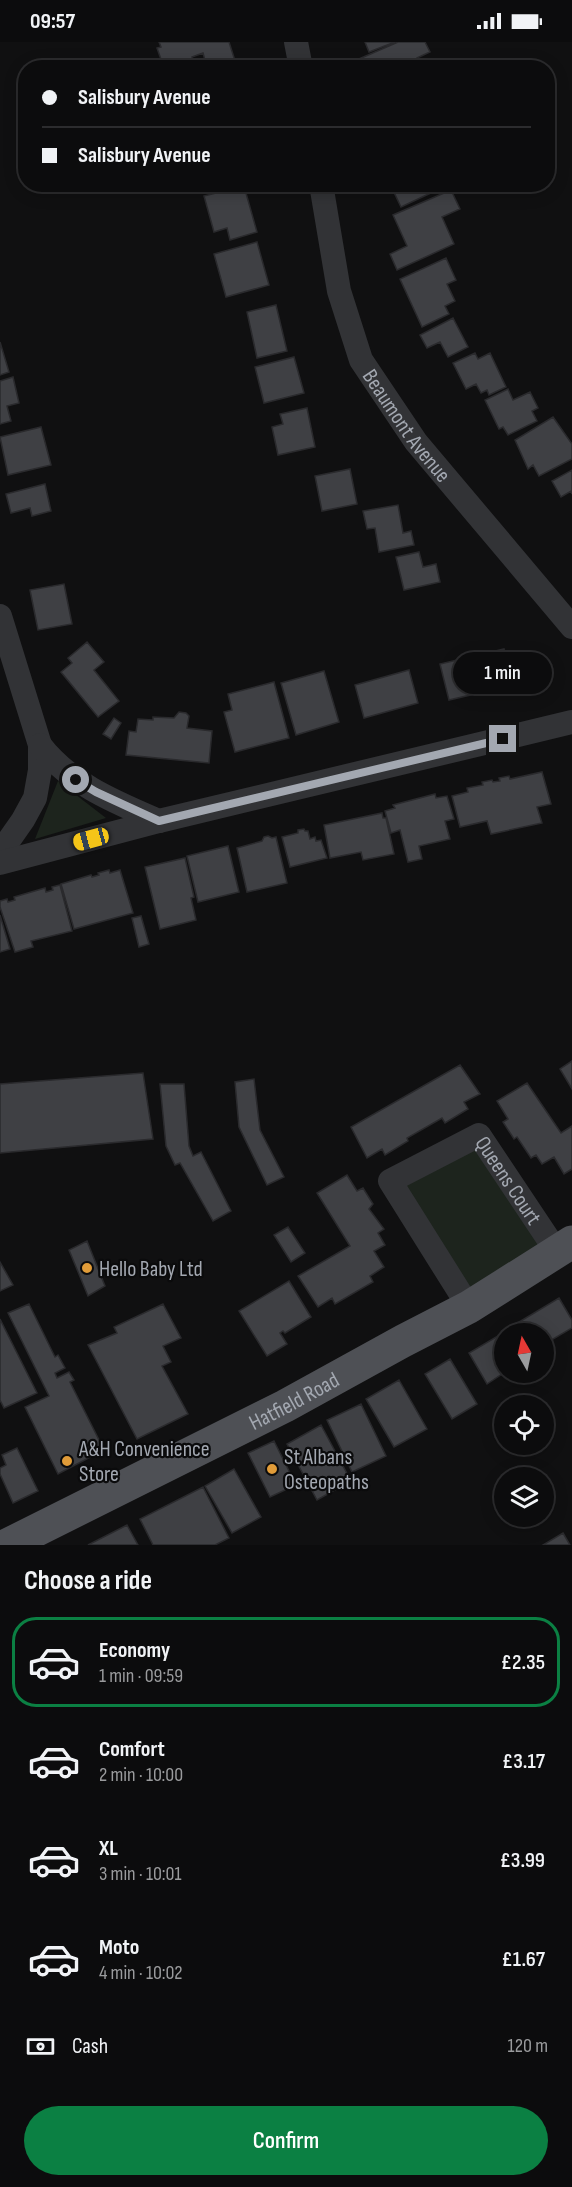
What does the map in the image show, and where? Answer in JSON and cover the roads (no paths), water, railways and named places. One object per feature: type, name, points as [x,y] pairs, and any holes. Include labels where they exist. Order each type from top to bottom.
[{"type":"main road","name":"Hatfield Road","points":[[7,1545],[285,1406],[469,1307],[565,1247]]},
{"type":"street","points":[[296,42],[299,60]]},
{"type":"street","name":"Beaumont Avenue","points":[[322,192],[339,291],[361,360],[416,442],[572,627]]},
{"type":"street","points":[[0,616],[40,745],[40,770],[35,798],[0,853]]},
{"type":"street","points":[[0,863],[159,821],[572,722]]},
{"type":"street","points":[[40,745],[53,762],[76,780],[96,792],[159,821]]},
{"type":"street","name":"Queens Court","points":[[469,1307],[390,1181],[479,1135],[565,1247]]},
{"type":"place","name":"Hello Baby Ltd","points":[[87,1268]]},
{"type":"place","name":"A&H Convenience Store","points":[[67,1461]]},
{"type":"place","name":"St Albans Osteopaths","points":[[272,1469]]}]
